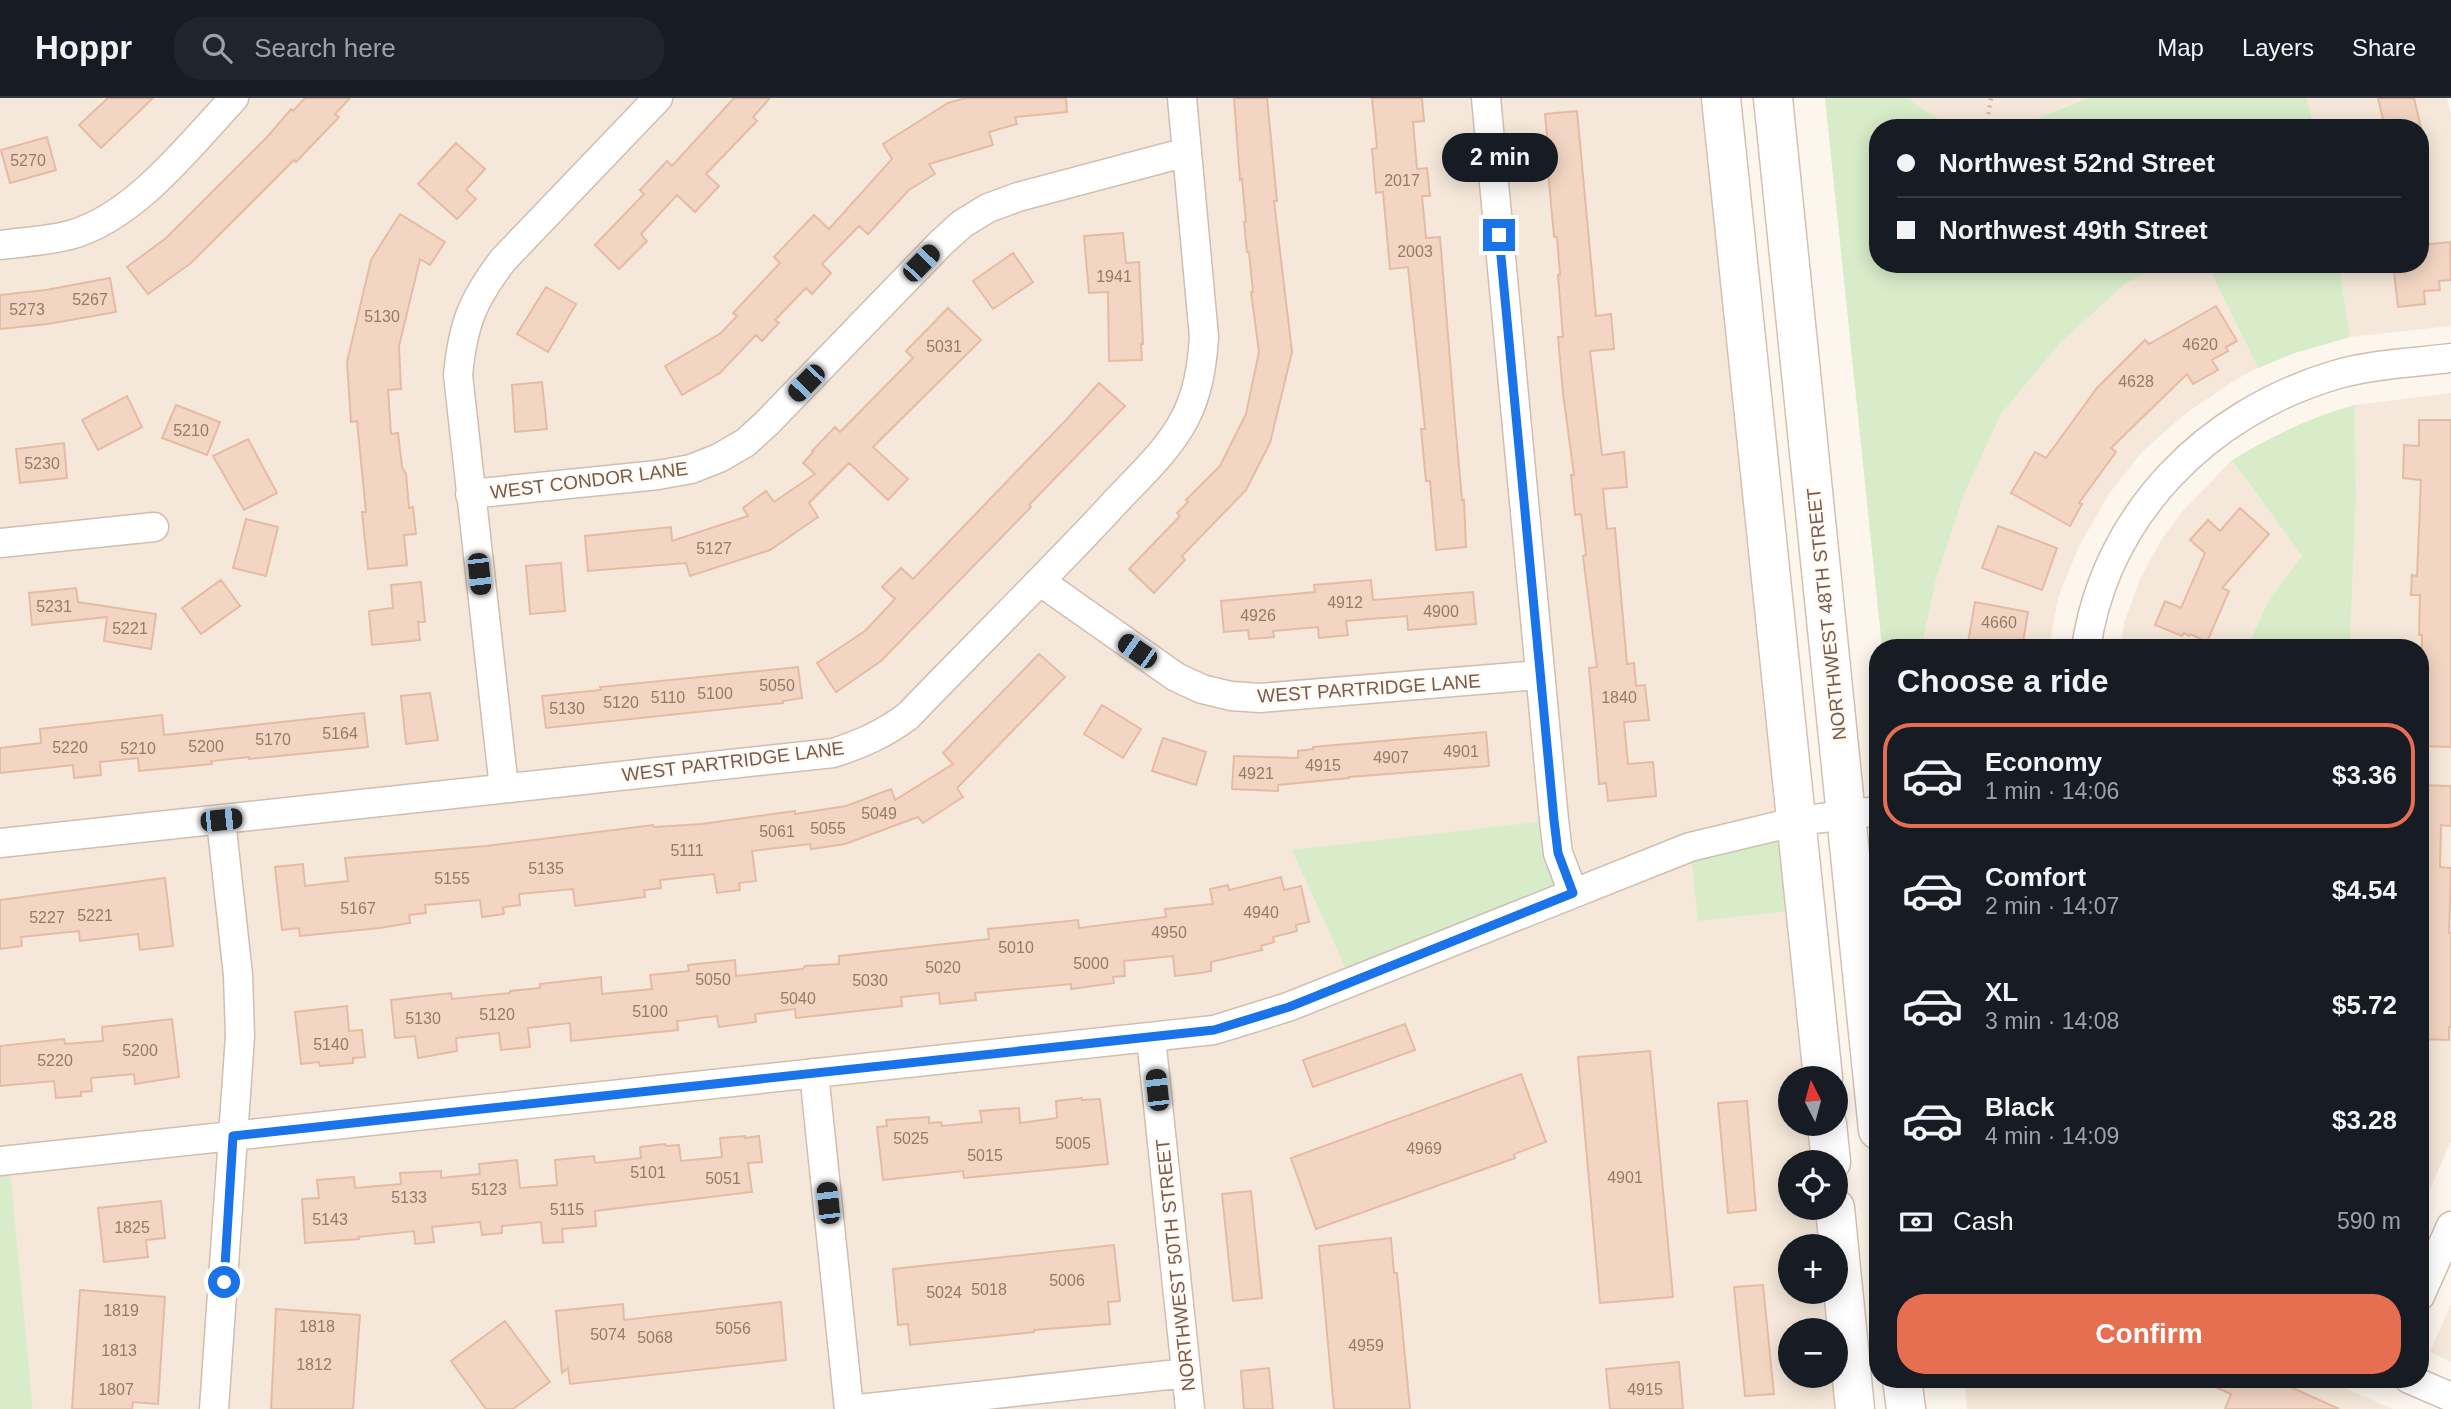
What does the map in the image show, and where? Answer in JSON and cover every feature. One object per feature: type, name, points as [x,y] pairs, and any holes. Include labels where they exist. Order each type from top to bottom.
[{"type":"main road","points":[[1721,98],[1822,1066]]},
{"type":"main road","name":"NORTHWEST 48TH STREET","points":[[1773,98],[1792,297],[1862,813],[1869,952]]},
{"type":"main road","points":[[1836,1220],[1854,1409]]},
{"type":"main road","points":[[1903,1388],[1906,1409]]},
{"type":"street","points":[[0,245],[71,235],[101,223],[121,211],[147,189],[234,98]]},
{"type":"street","points":[[503,788],[458,375],[462,339],[482,288],[503,260],[658,98]]},
{"type":"street","points":[[1041,582],[1167,446],[1184,420],[1196,391],[1203,360],[1204,337],[1182,98]]},
{"type":"street","points":[[1486,98],[1558,853],[1573,893]]},
{"type":"street","name":"WEST CONDOR LANE","points":[[470,494],[658,475],[691,469],[719,458],[744,443],[767,423],[961,224],[988,208],[1018,197],[1187,152]]},
{"type":"street","points":[[2087,639],[2105,577],[2132,523],[2170,475],[2210,438],[2253,408],[2334,375],[2365,368],[2451,358]]},
{"type":"street","points":[[0,543],[154,527]]},
{"type":"street","name":"WEST PARTRIDGE LANE","points":[[0,843],[833,752],[874,738],[908,716],[1041,582],[1175,677],[1202,689],[1231,696],[1260,698],[1539,675]]},
{"type":"street","points":[[0,1161],[1214,1030],[1254,1019],[1690,847],[1798,821],[1862,813]]},
{"type":"street","points":[[214,1409],[240,1005],[221,820]]},
{"type":"street","name":"NORTHWEST 50TH STREET","points":[[1151,1038],[1189,1409]]},
{"type":"street","points":[[814,1073],[849,1409]]},
{"type":"street","points":[[2429,1276],[2451,1226]]},
{"type":"street","points":[[859,1409],[1186,1373]]},
{"type":"street","points":[[2429,1388],[2451,1397]]},
{"type":"path","points":[[1988,119],[1991,98]]},
{"type":"shaded area","points":[[0,98],[1721,98],[1822,1066],[1778,1066],[1778,1136],[1828,1136],[1830,1150],[1778,1150],[1778,1220],[1836,1220],[1838,1234],[1778,1234],[1778,1304],[1845,1304],[1846,1318],[1778,1318],[1778,1388],[1848,1388],[1848,1339],[1855,1409],[33,1409],[20,1279],[0,1161]]},
{"type":"shaded area","points":[[1908,98],[2088,98],[2036,119],[1938,119]]},
{"type":"shaded area","points":[[2307,98],[2447,98],[2451,116],[2451,326],[2350,337],[2340,273],[2429,273],[2429,119],[2312,119]]},
{"type":"shaded area","points":[[2144,273],[2211,273],[2258,368],[2235,380],[2185,414],[2142,452],[2109,494],[2079,546],[2058,598],[2050,639],[1924,639],[1936,580],[1963,497],[2001,414],[2060,343],[2126,282]]},
{"type":"shaded area","points":[[2451,393],[2451,1141],[2429,1191],[2429,639],[2350,639],[2356,497],[2355,405]]},
{"type":"shaded area","points":[[2232,460],[2302,556],[2268,602],[2251,639],[2122,639],[2125,620],[2140,579],[2161,540],[2181,513]]},
{"type":"shaded area","points":[[2451,1304],[2451,1362],[2430,1352]]},
{"type":"shaded area","points":[[1965,1388],[2345,1388],[2393,1409],[1967,1409]]},
{"type":"green space","points":[[1825,98],[1908,98],[1938,119],[1869,119],[1869,273],[2145,273],[2126,283],[2060,343],[2001,414],[1963,497],[1936,580],[1924,639],[1881,639]]},
{"type":"green space","points":[[2088,98],[2307,98],[2312,119],[2036,119]]},
{"type":"green space","points":[[2211,273],[2340,273],[2350,337],[2295,353],[2258,368]]},
{"type":"green space","points":[[2355,405],[2356,497],[2350,639],[2251,639],[2268,602],[2302,556],[2232,460],[2322,415]]},
{"type":"green space","points":[[1554,820],[1573,893],[1352,982],[1292,850]]},
{"type":"green space","points":[[1798,821],[1807,909],[1698,921],[1690,847]]},
{"type":"green space","points":[[9,1160],[33,1409],[0,1409],[0,1161]]},
{"type":"building","points":[[108,98],[153,98],[101,148],[79,125]]},
{"type":"building","points":[[305,98],[350,98],[335,114],[339,117],[296,162],[294,160],[191,263],[148,294],[127,267],[166,238],[268,136],[291,109],[293,111]]},
{"type":"building","points":[[734,98],[770,98],[753,117],[757,121],[706,174],[719,186],[695,212],[677,195],[641,234],[647,241],[619,269],[595,245],[644,194],[640,190],[667,161],[672,166]]},
{"type":"building","points":[[966,98],[1066,98],[1067,112],[1015,117],[1017,124],[989,132],[993,145],[929,164],[935,174],[909,190],[868,234],[859,226],[822,264],[831,273],[812,294],[806,288],[775,320],[779,323],[762,341],[756,335],[720,373],[682,395],[665,366],[721,333],[737,316],[733,313],[780,263],[774,257],[814,215],[829,229],[892,159],[883,144],[948,103]]},
{"type":"building","points":[[1234,98],[1267,98],[1277,201],[1274,201],[1292,352],[1270,443],[1246,490],[1182,556],[1185,560],[1154,593],[1129,569],[1180,516],[1177,513],[1188,502],[1186,500],[1220,466],[1246,414],[1259,352],[1244,222]]},
{"type":"building","points":[[1372,98],[1422,98],[1424,121],[1413,122],[1417,169],[1427,168],[1430,196],[1422,196],[1426,238],[1440,237],[1466,547],[1436,550],[1430,481],[1426,481],[1421,429],[1425,429],[1408,267],[1390,269],[1383,192],[1376,193],[1372,149],[1377,148]]},
{"type":"building","points":[[2378,98],[2414,98],[2419,119],[2383,119]]},
{"type":"building","points":[[1577,111],[1596,316],[1611,314],[1614,349],[1590,351],[1602,455],[1624,452],[1627,487],[1603,489],[1607,529],[1615,528],[1627,664],[1634,663],[1636,686],[1645,685],[1649,720],[1624,722],[1628,764],[1653,762],[1656,796],[1608,801],[1606,783],[1599,784],[1589,668],[1597,667],[1583,556],[1586,555],[1581,514],[1575,515],[1571,475],[1574,475],[1558,337],[1563,337],[1560,275],[1545,137],[1545,114]]},
{"type":"building","points":[[47,137],[56,170],[10,183],[1,150]]},
{"type":"building","points":[[456,143],[485,169],[466,190],[476,199],[457,219],[418,184]]},
{"type":"building","points":[[400,214],[445,242],[430,265],[420,259],[399,346],[401,389],[388,390],[391,434],[398,433],[409,508],[413,507],[416,534],[404,535],[407,565],[368,569],[362,512],[366,512],[357,421],[351,422],[347,362],[371,260]]},
{"type":"building","points":[[1123,233],[1126,263],[1139,262],[1142,360],[1109,361],[1108,292],[1089,293],[1084,236]]},
{"type":"building","points":[[2450,242],[2451,280],[2439,281],[2440,290],[2424,291],[2425,304],[2398,307],[2394,273],[2429,273],[2429,244]]},
{"type":"building","points":[[1013,253],[1033,282],[993,309],[973,281]]},
{"type":"building","points":[[110,278],[116,312],[0,329],[0,295]]},
{"type":"building","points":[[546,287],[576,304],[548,352],[517,334]]},
{"type":"building","points":[[2216,306],[2237,341],[2226,347],[2228,351],[2212,360],[2218,370],[2193,384],[2187,374],[2111,448],[2116,452],[2079,503],[2082,504],[2070,526],[2011,493],[2035,452],[2046,458],[2097,388],[2145,340],[2149,344]]},
{"type":"building","points":[[948,308],[981,340],[873,447],[908,479],[888,500],[849,463],[809,503],[818,517],[770,550],[690,576],[686,563],[588,571],[585,536],[671,527],[672,541],[748,516],[743,508],[766,491],[774,502],[815,474],[803,463],[812,451],[835,427],[840,432],[913,358],[906,351]]},
{"type":"building","points":[[542,382],[547,429],[515,432],[512,385]]},
{"type":"building","points":[[1099,383],[1125,406],[881,661],[836,692],[817,663],[865,631],[895,599],[882,587],[901,568],[913,579]]},
{"type":"building","points":[[127,396],[142,427],[98,450],[82,420]]},
{"type":"building","points":[[176,405],[220,422],[207,455],[162,438]]},
{"type":"building","points":[[2419,420],[2451,420],[2451,747],[2429,746],[2429,639],[2422,639],[2422,635],[2419,635],[2420,595],[2411,595],[2412,575],[2417,576],[2421,480],[2403,478],[2404,445],[2419,446]]},
{"type":"building","points":[[248,439],[277,493],[244,510],[213,456]]},
{"type":"building","points":[[64,443],[67,478],[20,483],[16,449]]},
{"type":"building","points":[[2240,508],[2269,534],[2222,588],[2229,591],[2208,639],[2184,633],[2182,636],[2155,625],[2165,601],[2181,608],[2205,553],[2190,540],[2208,520],[2220,531]]},
{"type":"building","points":[[246,519],[278,527],[266,576],[233,568]]},
{"type":"building","points":[[1998,526],[2057,548],[2042,590],[1982,568]]},
{"type":"building","points":[[561,563],[565,611],[530,614],[526,566]]},
{"type":"building","points":[[221,580],[240,606],[201,634],[182,608]]},
{"type":"building","points":[[1371,580],[1373,600],[1473,592],[1476,624],[1408,630],[1407,616],[1346,621],[1348,635],[1319,638],[1318,627],[1273,631],[1274,637],[1249,639],[1248,630],[1224,632],[1221,601],[1315,592],[1314,585]]},
{"type":"building","points":[[421,582],[425,622],[418,622],[420,640],[372,645],[369,611],[393,608],[391,585]]},
{"type":"building","points":[[76,588],[78,602],[156,614],[151,649],[104,641],[107,617],[32,625],[29,593]]},
{"type":"building","points":[[1975,602],[2028,612],[2024,639],[1969,639]]},
{"type":"building","points":[[1039,654],[1065,677],[957,788],[963,797],[923,823],[918,817],[845,844],[811,849],[810,844],[752,851],[756,881],[739,883],[740,890],[717,893],[714,874],[660,880],[661,888],[644,890],[645,897],[575,906],[573,889],[519,894],[520,905],[503,907],[504,914],[482,917],[480,900],[425,905],[426,913],[409,915],[410,923],[380,928],[300,936],[299,928],[282,930],[275,867],[303,864],[305,886],[348,881],[345,858],[486,846],[653,825],[702,824],[795,811],[795,814],[846,806],[891,789],[895,800],[953,764],[943,753]]},
{"type":"building","points":[[798,667],[802,698],[783,703],[546,728],[542,696],[601,690],[600,687]]},
{"type":"building","points":[[430,693],[438,740],[406,744],[401,696]]},
{"type":"building","points":[[1102,705],[1141,729],[1123,758],[1084,734]]},
{"type":"building","points":[[364,713],[368,747],[249,757],[211,761],[212,764],[139,771],[138,758],[100,762],[101,775],[74,778],[73,765],[0,773],[0,748],[41,743],[40,729],[162,715],[164,735]]},
{"type":"building","points":[[1486,732],[1489,766],[1278,785],[1278,791],[1232,789],[1234,756],[1298,758],[1298,751],[1313,747]]},
{"type":"building","points":[[1163,738],[1206,752],[1196,785],[1152,771]]},
{"type":"building","points":[[2429,785],[2451,786],[2451,826],[2441,825],[2440,867],[2451,868],[2449,1040],[2429,1039]]},
{"type":"building","points":[[1281,877],[1284,890],[1301,886],[1309,922],[1296,925],[1297,931],[1273,937],[1274,942],[1261,946],[1262,950],[1211,962],[1211,971],[1200,973],[1175,976],[1173,956],[1124,961],[1125,976],[1113,977],[1114,983],[1093,986],[1071,989],[1071,984],[975,993],[976,1000],[940,1004],[939,993],[901,997],[902,1006],[796,1018],[795,1009],[755,1014],[756,1022],[719,1027],[717,1016],[677,1021],[678,1030],[571,1041],[570,1023],[528,1028],[530,1047],[501,1050],[499,1033],[456,1038],[457,1051],[418,1058],[415,1036],[395,1038],[391,1000],[451,993],[452,999],[510,993],[540,988],[540,984],[601,977],[602,994],[652,989],[650,975],[689,971],[688,965],[735,960],[736,976],[803,969],[805,966],[839,964],[839,956],[989,939],[988,929],[1078,920],[1079,928],[1166,917],[1165,909],[1213,904],[1210,889],[1228,885],[1229,890]]},
{"type":"building","points":[[165,878],[173,946],[140,950],[138,934],[80,941],[79,931],[21,937],[22,946],[0,949],[0,900]]},
{"type":"building","points":[[347,1006],[349,1031],[362,1030],[365,1057],[353,1058],[353,1063],[320,1066],[319,1062],[301,1064],[295,1012]]},
{"type":"building","points":[[172,1019],[179,1077],[135,1084],[134,1074],[91,1078],[92,1091],[81,1092],[81,1096],[56,1098],[54,1081],[0,1086],[0,1046],[64,1039],[65,1044],[103,1041],[102,1027]]},
{"type":"building","points":[[1405,1024],[1415,1050],[1313,1087],[1303,1060]]},
{"type":"building","points":[[1650,1051],[1673,1297],[1600,1303],[1578,1057]]},
{"type":"building","points":[[1521,1074],[1546,1142],[1514,1154],[1515,1158],[1316,1229],[1291,1158]]},
{"type":"building","points":[[1100,1099],[1108,1164],[964,1178],[963,1171],[883,1180],[877,1127],[887,1126],[886,1120],[929,1117],[929,1123],[941,1122],[942,1126],[982,1122],[980,1111],[1019,1108],[1020,1123],[1057,1118],[1056,1101]]},
{"type":"building","points":[[1747,1101],[1756,1210],[1728,1213],[1718,1103]]},
{"type":"building","points":[[759,1136],[762,1162],[748,1163],[752,1192],[595,1211],[596,1226],[562,1229],[563,1242],[543,1243],[541,1222],[502,1226],[502,1233],[482,1235],[480,1222],[432,1227],[434,1242],[415,1244],[414,1231],[305,1243],[302,1199],[319,1198],[317,1180],[354,1177],[355,1188],[401,1184],[400,1173],[441,1171],[441,1178],[480,1174],[479,1164],[517,1160],[520,1188],[557,1185],[555,1160],[594,1156],[595,1163],[641,1158],[640,1147],[665,1144],[679,1145],[681,1161],[722,1157],[720,1138]]},
{"type":"building","points":[[1251,1191],[1262,1298],[1233,1301],[1222,1194]]},
{"type":"building","points":[[161,1201],[165,1238],[146,1240],[148,1257],[104,1262],[98,1208]]},
{"type":"building","points":[[1391,1238],[1410,1409],[1334,1409],[1319,1246]]},
{"type":"building","points":[[1114,1245],[1120,1301],[1108,1302],[1110,1324],[910,1345],[908,1324],[898,1325],[893,1269]]},
{"type":"building","points":[[1763,1285],[1774,1394],[1745,1396],[1734,1287]]},
{"type":"building","points":[[80,1290],[165,1297],[158,1404],[133,1402],[132,1409],[72,1409]]},
{"type":"building","points":[[781,1302],[786,1360],[570,1384],[568,1368],[562,1373],[556,1311],[623,1304],[624,1320]]},
{"type":"building","points":[[276,1309],[360,1315],[353,1409],[271,1409]]},
{"type":"building","points":[[505,1321],[550,1382],[513,1409],[486,1409],[451,1361]]},
{"type":"building","points":[[1679,1362],[1683,1409],[1610,1409],[1606,1369]]},
{"type":"building","points":[[1269,1368],[1273,1409],[1244,1409],[1241,1371]]},
{"type":"building","points":[[2217,1388],[2293,1388],[2339,1409],[2225,1409],[2231,1394]]},
{"type":"route","points":[[224,1282],[233,1136],[1214,1030],[1289,1007],[1573,893],[1558,853],[1554,820],[1499,235]]}]
